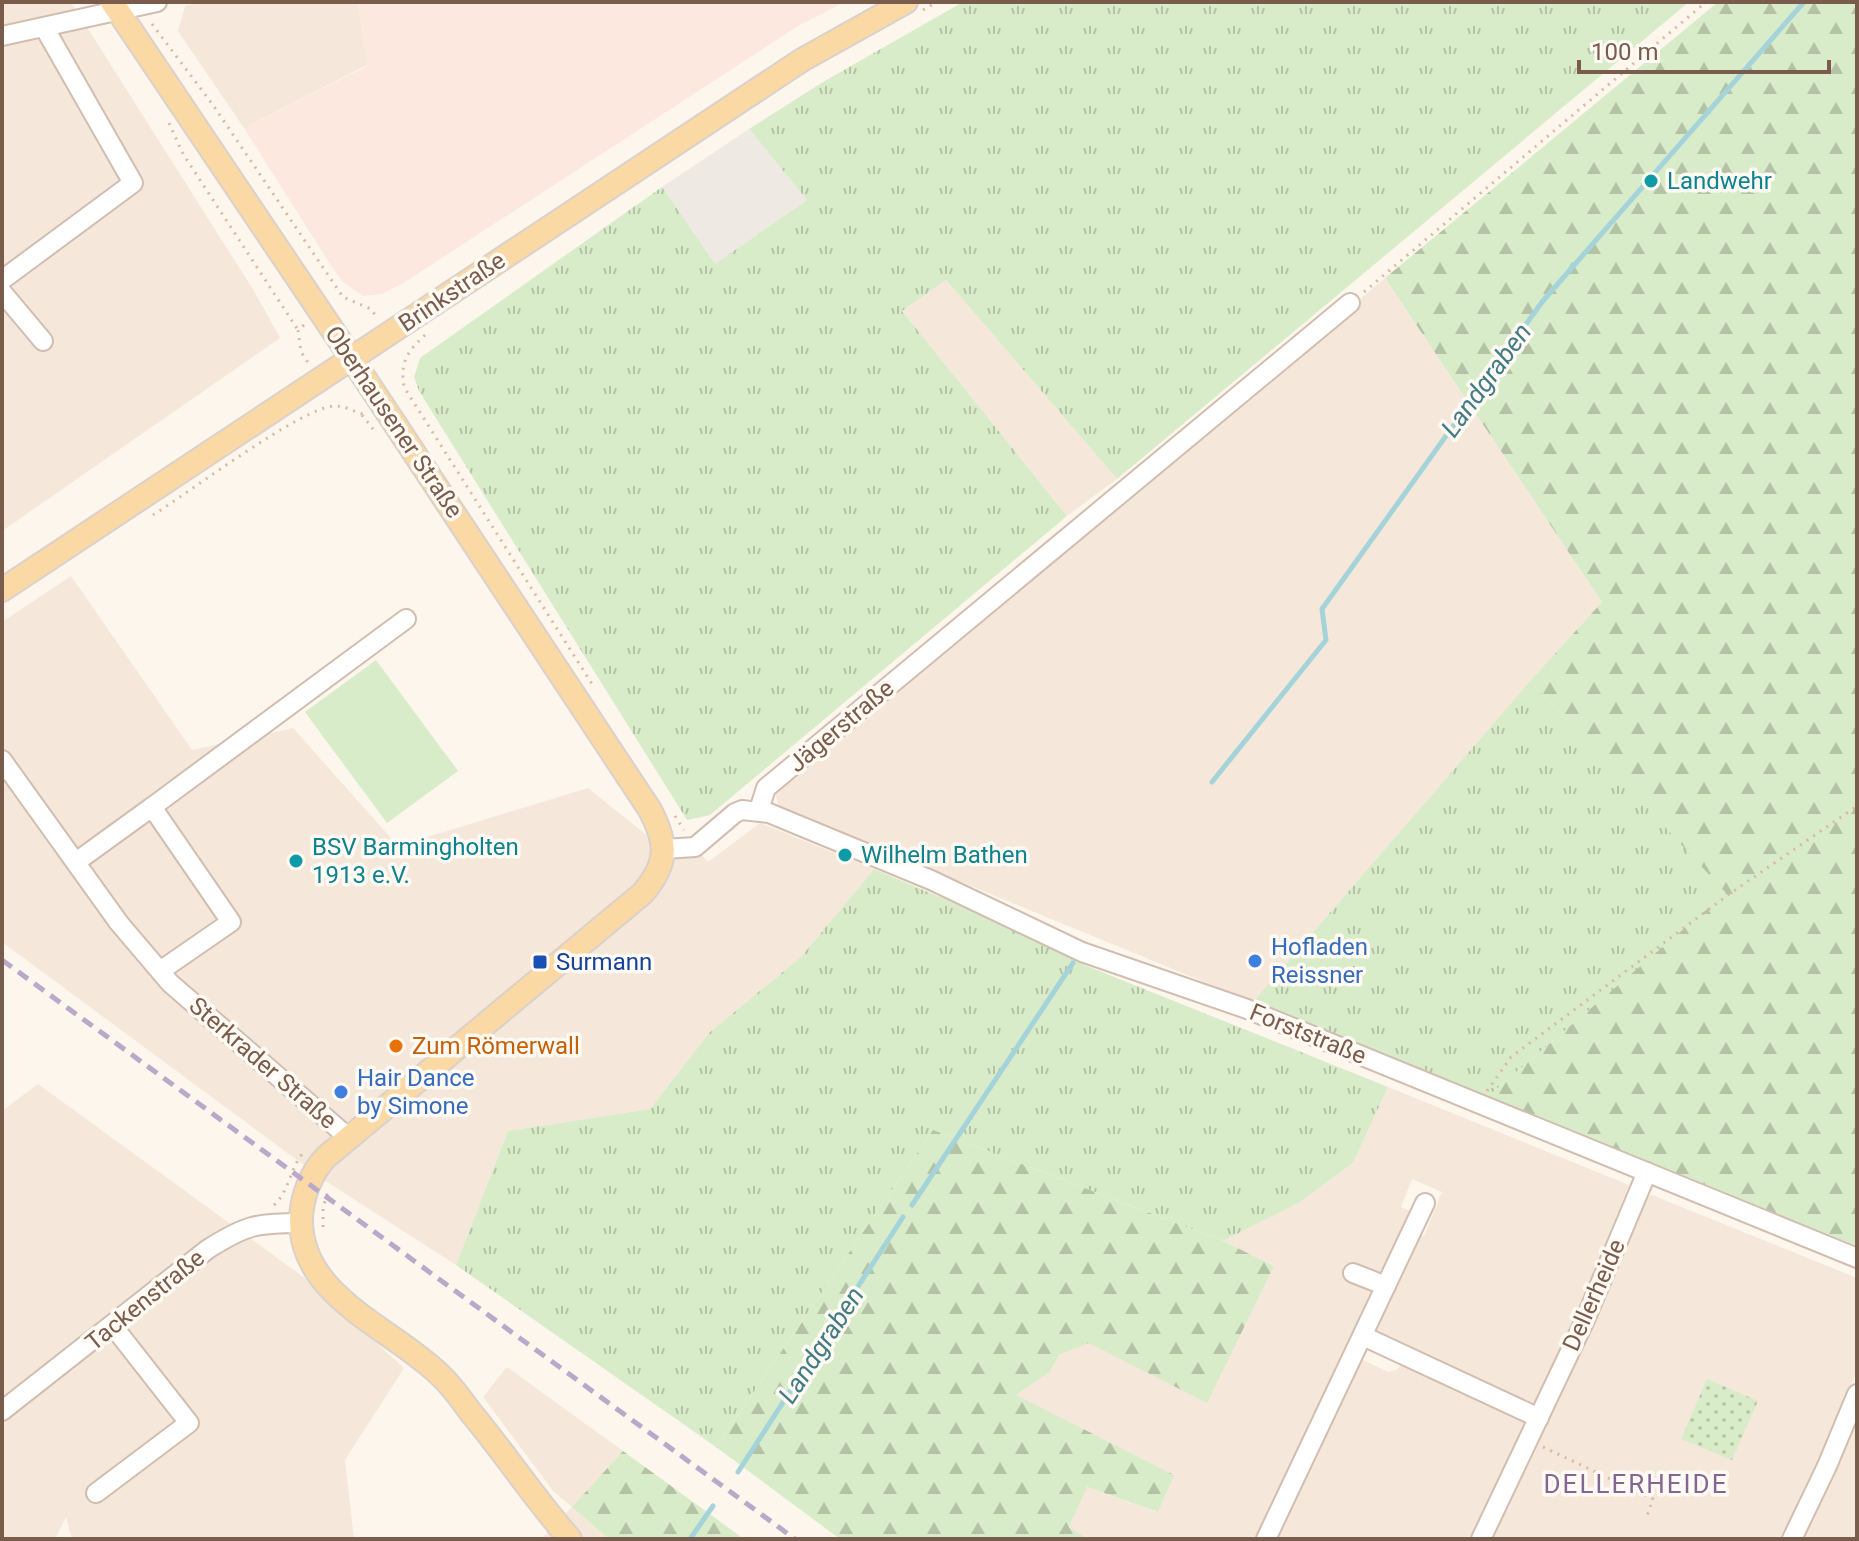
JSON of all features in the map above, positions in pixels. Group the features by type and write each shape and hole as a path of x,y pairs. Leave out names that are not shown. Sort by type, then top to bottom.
{"main road":[{"name":"Oberhausener Straße","path":"131,5 321,313 650,810 659,826 664,849"},
{"name":"Brinkstraße","path":"2,590 802,60 915,6"},
{"path":"349,1138 643,893 654,880 664,849"},
{"name":"Sterkrader Straße","path":"349,1138 318,1166 305,1195 301,1223 307,1257 320,1278 338,1297 402,1342 442,1376 570,1539"}],"street":[{"path":"2,36 131,5"},
{"path":"2,280 133,183 44,27"},
{"path":"2,292 43,341"},
{"name":"Jägerstraße","path":"759,810 766,788 1350,303"},
{"path":"76,862 406,619"},
{"name":"Sterkrader Straße","path":"2,760 119,923 170,983 349,1138"},
{"path":"152,807 231,922 160,971"},
{"path":"664,849 695,847 735,813 759,810"},
{"name":"Forststraße","path":"759,810 931,880 1082,952 1247,1009 1857,1258"},
{"name":"Dellerheide","path":"1481,1539 1585,1320 1647,1172"},
{"path":"1266,1539 1425,1203"},
{"name":"Tackenstraße","path":"2,1411 208,1249 239,1229 265,1223 301,1223"},
{"path":"1353,1273 1386,1286"},
{"path":"96,1493 189,1423 113,1326"},
{"path":"1363,1336 1539,1418"},
{"path":"1792,1539 1857,1394"}],"path":[{"path":"915,6 937,2"},
{"path":"1350,303 1706,2"},
{"path":"131,5 213,105 343,297 371,309 388,335"},
{"path":"167,120 183,154 298,330 301,352 320,380"},
{"path":"298,330 321,313"},
{"path":"426,334 404,359 404,387 598,693"},
{"path":"150,517 304,415 333,406 350,408 362,415 381,402"},
{"path":"1478,1103 1511,1057 1728,895 1857,806"},
{"path":"672,810 695,847"},
{"path":"1529,1440 1653,1499 1647,1516"}],"shaded area":[{"path":"2,2 71,2 254,291 280,338 2,531"},
{"path":"205,2 358,2 367,65 244,128 178,31 185,6"},
{"path":"358,2 845,2 798,26 405,282 382,294 363,296 344,283 332,267 244,128 367,66"},
{"path":"749,129 807,200 714,265 662,187"},
{"path":"1385,278 1602,602 1253,1002 779,807 775,793 778,787"},
{"path":"946,280 1117,479 1067,516 902,311"},
{"path":"71,576 192,750 293,728 398,846 588,788 664,849 695,847 708,862 760,823 874,869 801,957 709,1033 650,1109 508,1131 456,1265 324,1180 2,942 2,622"},
{"path":"38,1084 309,1281 404,1368 345,1460 354,1539 72,1539 66,1517 55,1539 2,1539 2,1111"},
{"path":"1388,1087 1629,1185 1593,1275 1534,1404 1529,1407 1368,1333 1415,1233 1424,1236 1442,1192 1412,1179 1401,1207 1416,1214 1262,1539 1088,1539 1069,1527 1086,1487 1157,1512 1016,1395 1050,1372 1059,1355 1274,1266 1223,1241 1300,1202 1353,1163"},
{"path":"1652,1195 1857,1278 1857,1371 1802,1502 1783,1539 1493,1539 1600,1311 1647,1197"},
{"path":"1357,1357 1388,1372 1396,1370 1403,1363 1528,1421 1471,1539 1270,1539"},
{"path":"507,1367 623,1451 573,1507 609,1539 541,1539 572,1507 553,1491 483,1397"},
{"path":"1857,1414 1857,1539 1802,1539 1842,1452"}],"green space":[{"path":"963,2 1689,2 1117,479 946,280 902,311 1067,516 710,815 687,820 419,391 414,377 420,358 662,187 715,264 807,200 749,129 823,82"},
{"path":"1718,2 1857,2 1857,1246 1487,1097 1726,893 1530,681 1602,602 1385,278"},
{"path":"376,660 458,771 387,823 305,712"},
{"path":"1530,681 1727,893 1487,1097 1253,1002"},
{"path":"874,869 1081,957 1082,964 1388,1087 1353,1163 1300,1202 1223,1241 933,1130 716,1447 456,1265 508,1131 650,1109 709,1033 801,957"},
{"path":"933,1130 1223,1241 1274,1266 1207,1403 1089,1343 1059,1355 1050,1372 1016,1395 1174,1475 1158,1512 1087,1487 1069,1527 1088,1539 840,1539 716,1447"},
{"path":"1707,1379 1758,1401 1732,1460 1681,1439"},
{"path":"623,1451 744,1539 609,1539 572,1507"}],"waterway":[{"name":"Landgraben","path":"1212,782 1326,640 1322,609 1542,302 1804,2"},
{"name":"Landgraben","path":"912,1205 1073,963"},
{"name":"Landgraben","path":"738,1472 903,1217"},
{"name":"Landgraben","path":"690,1539 713,1506"}],"railway":[{"path":"2,960 795,1539"}],"place":[{"name":"Landwehr","path":"1651,181"},
{"name":"Wilhelm Bathen","path":"845,855"},
{"name":"BSV Barmingholten 1913 e.V.","path":"296,861"},
{"name":"Hofladen Reissner","path":"1255,961"},
{"name":"Surmann","path":"540,962"},
{"name":"Zum Römerwall","path":"396,1046"},
{"name":"Hair Dance by Simone","path":"341,1092"}],"district":[{"name":"DELLERHEIDE","path":"1636,1484"}]}
